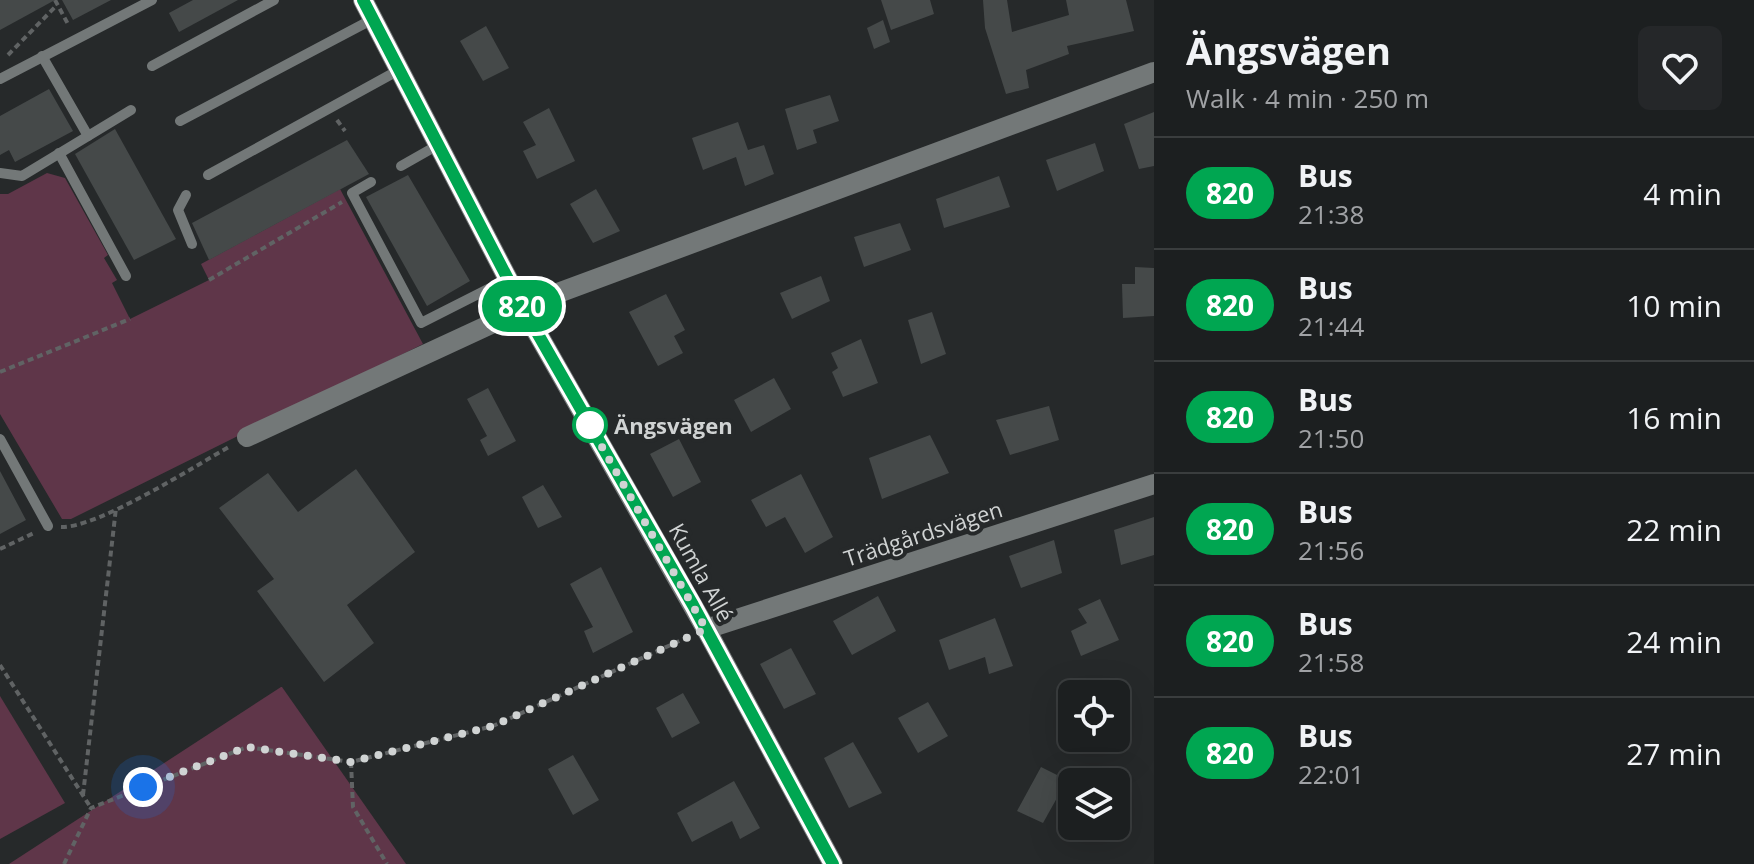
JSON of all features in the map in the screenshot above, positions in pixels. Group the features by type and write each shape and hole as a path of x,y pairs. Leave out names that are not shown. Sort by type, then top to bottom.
{"street":[{"name":"Kumla Allé","path":"363,0 523,308 706,629 833,864"},
{"path":"247,437 523,308 1154,72"},
{"name":"Trädgårdsvägen","path":"706,629 1154,484"}],"lane":[{"path":"0,79 152,0"},
{"path":"152,66 274,0"},
{"path":"180,121 373,19"},
{"path":"42,56 88,136"},
{"path":"208,175 399,70"},
{"path":"0,173 22,176 131,110"},
{"path":"401,166 438,145"},
{"path":"59,153 126,276"},
{"path":"371,182 352,193 421,323 508,279"},
{"path":"186,195 178,210 192,244"},
{"path":"0,439 48,526"}],"path":[{"path":"1,62 56,3 76,39"},
{"path":"209,280 353,195"},
{"path":"0,372 130,319"},
{"path":"0,549 48,526 72,527 116,508 247,437"},
{"path":"83,795 116,508"},
{"path":"64,864 91,808 247,747 351,762 493,726 706,629"},
{"path":"0,665 91,808"},
{"path":"351,762 353,807 387,864"}],"shaded area":[{"path":"47,173 65,178 108,255 104,258 117,280 112,283 130,319 209,280 201,264 340,189 423,344 71,519 62,519 0,414 0,194 8,194"},
{"path":"281,687 406,864 9,864"},
{"path":"0,696 65,803 0,839"}],"building":[{"path":"0,0 55,0 0,30"},
{"path":"62,0 111,0 73,20"},
{"path":"193,0 238,0 179,32 169,13"},
{"path":"881,0 930,0 934,14 891,30"},
{"path":"983,0 1007,0 1012,32 1069,15 1066,0 1126,0 1134,31 1067,46 1069,54 1026,70 1029,88 1006,94 985,28"},
{"path":"883,20 890,42 874,49 867,28"},
{"path":"486,26 509,68 483,81 460,41"},
{"path":"49,89 73,131 15,162 9,150 0,155 0,116"},
{"path":"830,95 839,121 813,130 817,143 797,150 785,109"},
{"path":"549,108 575,161 537,179 523,151 536,145 523,122"},
{"path":"1154,112 1154,166 1139,169 1124,124"},
{"path":"738,122 748,150 764,145 774,174 745,186 736,157 703,170 692,138"},
{"path":"115,129 176,239 134,260 75,154"},
{"path":"347,140 369,174 209,260 192,223"},
{"path":"1095,143 1104,171 1057,191 1046,160"},
{"path":"408,175 470,281 427,306 366,197"},
{"path":"999,176 1010,207 944,228 936,199"},
{"path":"596,189 620,231 593,243 570,204"},
{"path":"900,223 911,250 864,267 854,237"},
{"path":"1135,267 1154,268 1154,316 1123,318 1122,284 1135,284"},
{"path":"821,276 830,301 792,319 780,293"},
{"path":"666,294 685,330 674,336 683,353 658,366 629,312"},
{"path":"932,312 946,354 921,364 908,320"},
{"path":"861,339 878,383 843,397 832,372 838,368 831,353"},
{"path":"774,378 791,409 751,432 734,400"},
{"path":"488,388 516,441 488,456 480,440 487,436 467,399"},
{"path":"1049,406 1059,440 1010,455 996,420"},
{"path":"930,435 949,473 882,499 869,458"},
{"path":"679,439 701,482 673,497 650,454"},
{"path":"356,469 415,552 347,605 374,643 324,682 257,591 274,579 219,508 268,473 298,512"},
{"path":"0,471 26,520 0,534"},
{"path":"801,474 833,537 805,553 785,517 766,527 751,500"},
{"path":"543,485 562,517 538,528 522,497"},
{"path":"1154,517 1154,555 1121,565 1114,530"},
{"path":"1054,540 1062,573 1021,588 1009,556"},
{"path":"601,567 633,632 593,653 584,631 593,627 570,584"},
{"path":"878,596 896,631 852,655 833,621"},
{"path":"1100,599 1119,640 1081,656 1071,631 1087,623 1078,609"},
{"path":"995,618 1013,666 989,674 985,657 949,670 939,640"},
{"path":"791,648 816,694 784,709 760,664"},
{"path":"683,693 700,723 672,738 656,708"},
{"path":"928,702 948,736 918,753 898,718"},
{"path":"853,742 882,793 849,808 824,758"},
{"path":"573,755 599,800 573,815 548,769"},
{"path":"1041,767 1058,776 1058,796 1043,823 1017,811"},
{"path":"734,781 760,828 740,839 732,821 692,842 677,813"}],"bus line":[{"name":"820","path":"363,0 523,308 693,605 833,864"}],"place":[{"name":"Ängsvägen","path":"590,425"}],"route":[{"path":"143,787 247,747 351,762 493,726 706,629 586,419 590,425"}]}
